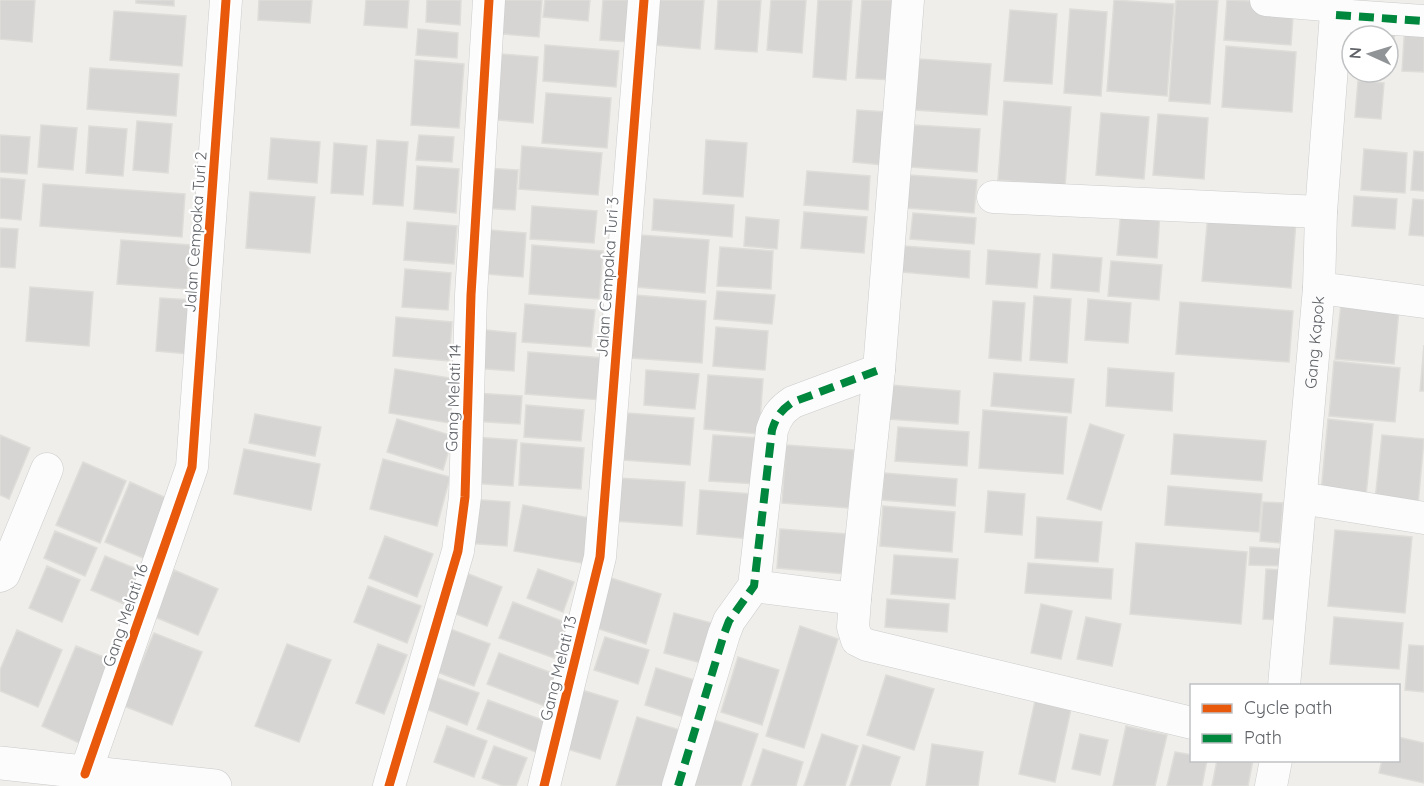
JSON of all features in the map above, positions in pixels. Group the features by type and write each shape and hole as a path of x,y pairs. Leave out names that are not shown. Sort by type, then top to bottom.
{"street":[{"name":"Jalan Cempaka Turi 2","path":"192,467 226,0"},
{"name":"Gang Melati 14","path":"388,786 458,551 462,528 465,497 471,295 489,0"},
{"name":"Jalan Cempaka Turi 3","path":"600,557 644,0"},
{"path":"908,0 879,370 855,599 853,627 857,640 867,645 1190,723"},
{"path":"1266,0 1336,7 1424,21"},
{"name":"Gang Kapok","path":"1284,684 1318,288 1320,212 1336,7"},
{"path":"993,197 1320,212"},
{"path":"1318,288 1424,302"},
{"path":"678,786 724,634 729,621 754,586 772,430 776,417 793,402 879,370"},
{"name":"Gang Melati 16","path":"86,774 192,467"},
{"path":"0,576 4,574 47,469"},
{"path":"1300,498 1424,518"},
{"name":"Gang Melati 13","path":"544,786 600,557"},
{"path":"754,586 855,599"},
{"path":"1271,786 1276,762"},
{"path":"0,763 215,786"}],"building":[{"path":"0,0 35,0 32,42 0,39"},
{"path":"136,0 174,0 174,6 136,3"},
{"path":"259,0 312,0 310,23 258,20"},
{"path":"366,0 409,0 407,28 364,25"},
{"path":"427,0 461,0 460,25 426,22"},
{"path":"494,0 542,0 539,37 491,33"},
{"path":"545,0 590,0 588,21 543,17"},
{"path":"603,0 632,0 629,42 600,40"},
{"path":"658,0 704,0 700,49 655,45"},
{"path":"718,0 761,0 757,52 715,49"},
{"path":"771,0 806,0 802,53 767,50"},
{"path":"818,0 852,0 846,80 813,77"},
{"path":"862,0 900,0 894,80 856,78"},
{"path":"1114,0 1174,4 1167,96 1107,91"},
{"path":"1176,0 1218,0 1210,104 1169,101"},
{"path":"1227,0 1294,3 1291,45 1224,40"},
{"path":"1070,9 1107,12 1101,96 1064,93"},
{"path":"1010,10 1057,14 1052,84 1004,81"},
{"path":"114,11 186,16 182,66 110,60"},
{"path":"1405,24 1424,25 1424,72 1402,71"},
{"path":"418,29 458,33 457,58 416,55"},
{"path":"545,45 619,51 616,87 543,81"},
{"path":"1226,46 1296,52 1292,112 1222,107"},
{"path":"490,53 538,57 533,123 486,119"},
{"path":"919,59 991,64 987,115 915,110"},
{"path":"415,60 464,64 459,128 411,125"},
{"path":"90,68 179,74 176,116 87,109"},
{"path":"1358,84 1384,84 1381,119 1355,117"},
{"path":"546,93 611,98 607,148 542,143"},
{"path":"1004,101 1071,107 1065,186 998,180"},
{"path":"857,110 887,112 883,165 853,162"},
{"path":"1101,113 1149,117 1144,179 1096,175"},
{"path":"1158,114 1208,118 1204,179 1153,175"},
{"path":"137,121 172,124 168,173 133,170"},
{"path":"41,125 77,128 73,170 38,167"},
{"path":"914,125 980,129 977,172 911,167"},
{"path":"89,126 127,129 123,176 86,173"},
{"path":"0,135 30,137 27,174 0,172"},
{"path":"419,135 454,137 452,162 416,160"},
{"path":"271,138 320,142 317,183 268,179"},
{"path":"377,140 408,142 403,206 373,204"},
{"path":"706,140 747,143 743,197 703,194"},
{"path":"334,143 367,146 363,195 331,193"},
{"path":"522,146 602,153 598,195 519,189"},
{"path":"1364,149 1407,153 1405,193 1361,190"},
{"path":"1414,151 1424,152 1424,191 1411,190"},
{"path":"417,166 459,169 456,213 414,209"},
{"path":"485,168 518,170 515,210 482,208"},
{"path":"807,171 870,176 868,210 804,205"},
{"path":"909,175 977,180 974,213 906,208"},
{"path":"0,178 25,180 21,220 0,218"},
{"path":"43,184 185,194 182,237 40,226"},
{"path":"250,192 315,197 310,253 246,248"},
{"path":"1354,196 1397,199 1395,229 1352,226"},
{"path":"654,199 734,205 732,237 652,230"},
{"path":"1413,199 1424,200 1424,236 1409,235"},
{"path":"532,206 597,211 594,243 530,239"},
{"path":"1121,210 1160,212 1157,258 1117,255"},
{"path":"804,212 867,217 864,253 801,248"},
{"path":"913,213 976,218 974,244 910,239"},
{"path":"1208,214 1296,221 1291,288 1202,281"},
{"path":"746,217 779,220 777,249 744,246"},
{"path":"407,222 457,226 454,264 404,260"},
{"path":"0,228 18,229 15,268 0,267"},
{"path":"479,229 526,233 523,277 475,273"},
{"path":"640,235 709,240 705,293 636,287"},
{"path":"121,240 190,245 187,289 117,284"},
{"path":"532,245 603,251 599,299 529,294"},
{"path":"904,246 970,251 969,278 902,272"},
{"path":"720,247 773,251 771,289 717,286"},
{"path":"988,250 1040,254 1037,288 986,284"},
{"path":"1053,254 1102,258 1099,292 1051,288"},
{"path":"1111,261 1162,265 1159,300 1108,296"},
{"path":"405,269 451,273 448,310 402,307"},
{"path":"30,287 93,292 89,346 26,341"},
{"path":"717,291 775,295 772,324 714,319"},
{"path":"635,295 706,301 702,363 631,358"},
{"path":"1034,296 1071,299 1067,363 1030,360"},
{"path":"160,298 193,300 189,354 156,351"},
{"path":"1088,299 1131,303 1128,343 1085,340"},
{"path":"993,301 1025,303 1021,361 989,358"},
{"path":"1180,302 1293,311 1289,362 1176,354"},
{"path":"525,304 595,310 591,347 522,342"},
{"path":"1341,304 1399,309 1394,364 1335,359"},
{"path":"396,317 452,322 449,361 393,356"},
{"path":"716,327 768,331 765,370 713,366"},
{"path":"477,329 516,333 514,371 474,368"},
{"path":"1424,345 1424,391 1420,391"},
{"path":"528,352 605,358 602,400 525,394"},
{"path":"1334,361 1400,368 1395,422 1329,416"},
{"path":"1108,368 1174,373 1172,411 1106,406"},
{"path":"395,369 456,379 449,423 389,413"},
{"path":"646,370 699,374 695,409 644,405"},
{"path":"994,373 1074,379 1071,413 991,406"},
{"path":"708,375 763,379 759,434 704,429"},
{"path":"891,385 960,391 958,424 888,419"},
{"path":"475,393 522,396 520,424 472,421"},
{"path":"526,405 584,410 581,441 524,437"},
{"path":"983,410 1067,417 1063,474 979,468"},
{"path":"627,413 694,418 690,465 624,460"},
{"path":"255,414 321,427 315,456 249,443"},
{"path":"397,419 453,436 443,470 387,452"},
{"path":"1328,419 1373,424 1366,496 1321,492"},
{"path":"1090,424 1124,435 1101,510 1067,499"},
{"path":"898,427 969,432 967,466 895,461"},
{"path":"1174,434 1266,441 1262,481 1171,474"},
{"path":"0,435 30,448 9,499 0,495"},
{"path":"713,435 761,438 757,484 709,481"},
{"path":"1382,435 1424,439 1418,504 1375,500"},
{"path":"474,437 517,440 513,486 470,483"},
{"path":"521,443 584,448 581,489 519,485"},
{"path":"786,445 854,450 849,508 782,503"},
{"path":"244,449 320,464 311,510 234,494"},
{"path":"383,459 450,477 437,526 370,509"},
{"path":"83,462 126,481 100,543 56,525"},
{"path":"884,473 957,479 955,506 882,500"},
{"path":"618,478 685,482 682,526 615,521"},
{"path":"130,482 173,501 148,560 105,542"},
{"path":"1168,486 1262,494 1259,532 1165,525"},
{"path":"700,490 753,494 750,539 697,534"},
{"path":"988,491 1025,494 1022,535 985,532"},
{"path":"469,499 510,502 507,546 465,543"},
{"path":"1263,502 1283,503 1280,543 1260,541"},
{"path":"523,505 595,519 587,564 514,551"},
{"path":"883,506 955,512 952,552 880,546"},
{"path":"1037,517 1102,522 1098,562 1035,558"},
{"path":"780,529 848,534 845,574 777,568"},
{"path":"1335,530 1412,537 1405,613 1328,606"},
{"path":"55,531 97,548 85,576 44,558"},
{"path":"385,536 433,554 417,597 369,578"},
{"path":"1136,543 1247,552 1241,624 1130,614"},
{"path":"1250,547 1284,549 1283,566 1249,565"},
{"path":"894,555 958,559 955,599 891,594"},
{"path":"105,556 139,570 124,604 91,590"},
{"path":"1028,563 1113,569 1111,599 1025,593"},
{"path":"47,566 80,580 62,622 29,608"},
{"path":"538,569 574,582 563,612 527,598"},
{"path":"1266,569 1283,570 1280,620 1263,619"},
{"path":"174,570 218,589 198,635 155,617"},
{"path":"466,573 502,587 487,626 451,612"},
{"path":"611,578 661,594 646,644 596,628"},
{"path":"368,586 421,606 407,643 354,622"},
{"path":"887,599 949,604 947,632 885,627"},
{"path":"513,602 567,623 554,658 499,638"},
{"path":"1041,604 1072,611 1061,659 1031,653"},
{"path":"674,613 719,625 709,665 664,653"},
{"path":"1086,617 1121,624 1112,666 1077,659"},
{"path":"1334,617 1403,623 1399,669 1330,664"},
{"path":"800,626 838,639 804,748 766,736"},
{"path":"445,627 490,644 474,686 429,669"},
{"path":"17,630 62,650 38,707 0,691 0,670"},
{"path":"154,633 202,652 172,725 124,706"},
{"path":"605,637 649,650 638,684 594,670"},
{"path":"287,644 331,660 299,742 255,726"},
{"path":"378,644 407,655 384,714 356,703"},
{"path":"1409,645 1424,646 1424,692 1405,690"},
{"path":"76,646 121,664 86,746 42,726"},
{"path":"499,653 565,678 553,709 487,684"},
{"path":"738,657 779,670 762,725 721,712"},
{"path":"656,668 701,682 690,719 645,705"},
{"path":"886,675 934,689 914,750 867,735"},
{"path":"437,678 479,693 467,725 426,709"},
{"path":"582,690 618,701 600,759 564,748"},
{"path":"488,700 553,724 541,754 477,729"},
{"path":"1035,701 1071,709 1055,782 1019,774"},
{"path":"637,717 686,732 669,786 616,786"},
{"path":"714,720 758,734 741,786 694,786"},
{"path":"447,726 487,741 474,777 434,762"},
{"path":"1126,726 1167,735 1155,786 1113,786"},
{"path":"822,734 858,746 845,786 804,786"},
{"path":"1080,734 1108,740 1100,775 1072,769"},
{"path":"1400,737 1424,743 1424,783 1379,773 1382,762 1400,762"},
{"path":"932,744 983,752 978,786 926,786"},
{"path":"863,745 900,757 890,786 850,786"},
{"path":"494,746 527,758 516,786 503,786 482,778"},
{"path":"763,749 803,762 796,786 751,786"},
{"path":"1175,752 1190,755 1190,762 1207,762 1202,786 1167,786"},
{"path":"1217,762 1253,762 1248,786 1212,786"}],"marked path":[{"path":"1336,15 1424,21"},
{"path":"678,786 724,634 729,621 754,586 772,430 775,421 793,402 879,370"}],"cycle path":[{"path":"85,774 192,467 226,0"},
{"path":"389,786 458,551 465,497 471,295 489,0"},
{"path":"544,786 600,557 644,0"}]}
